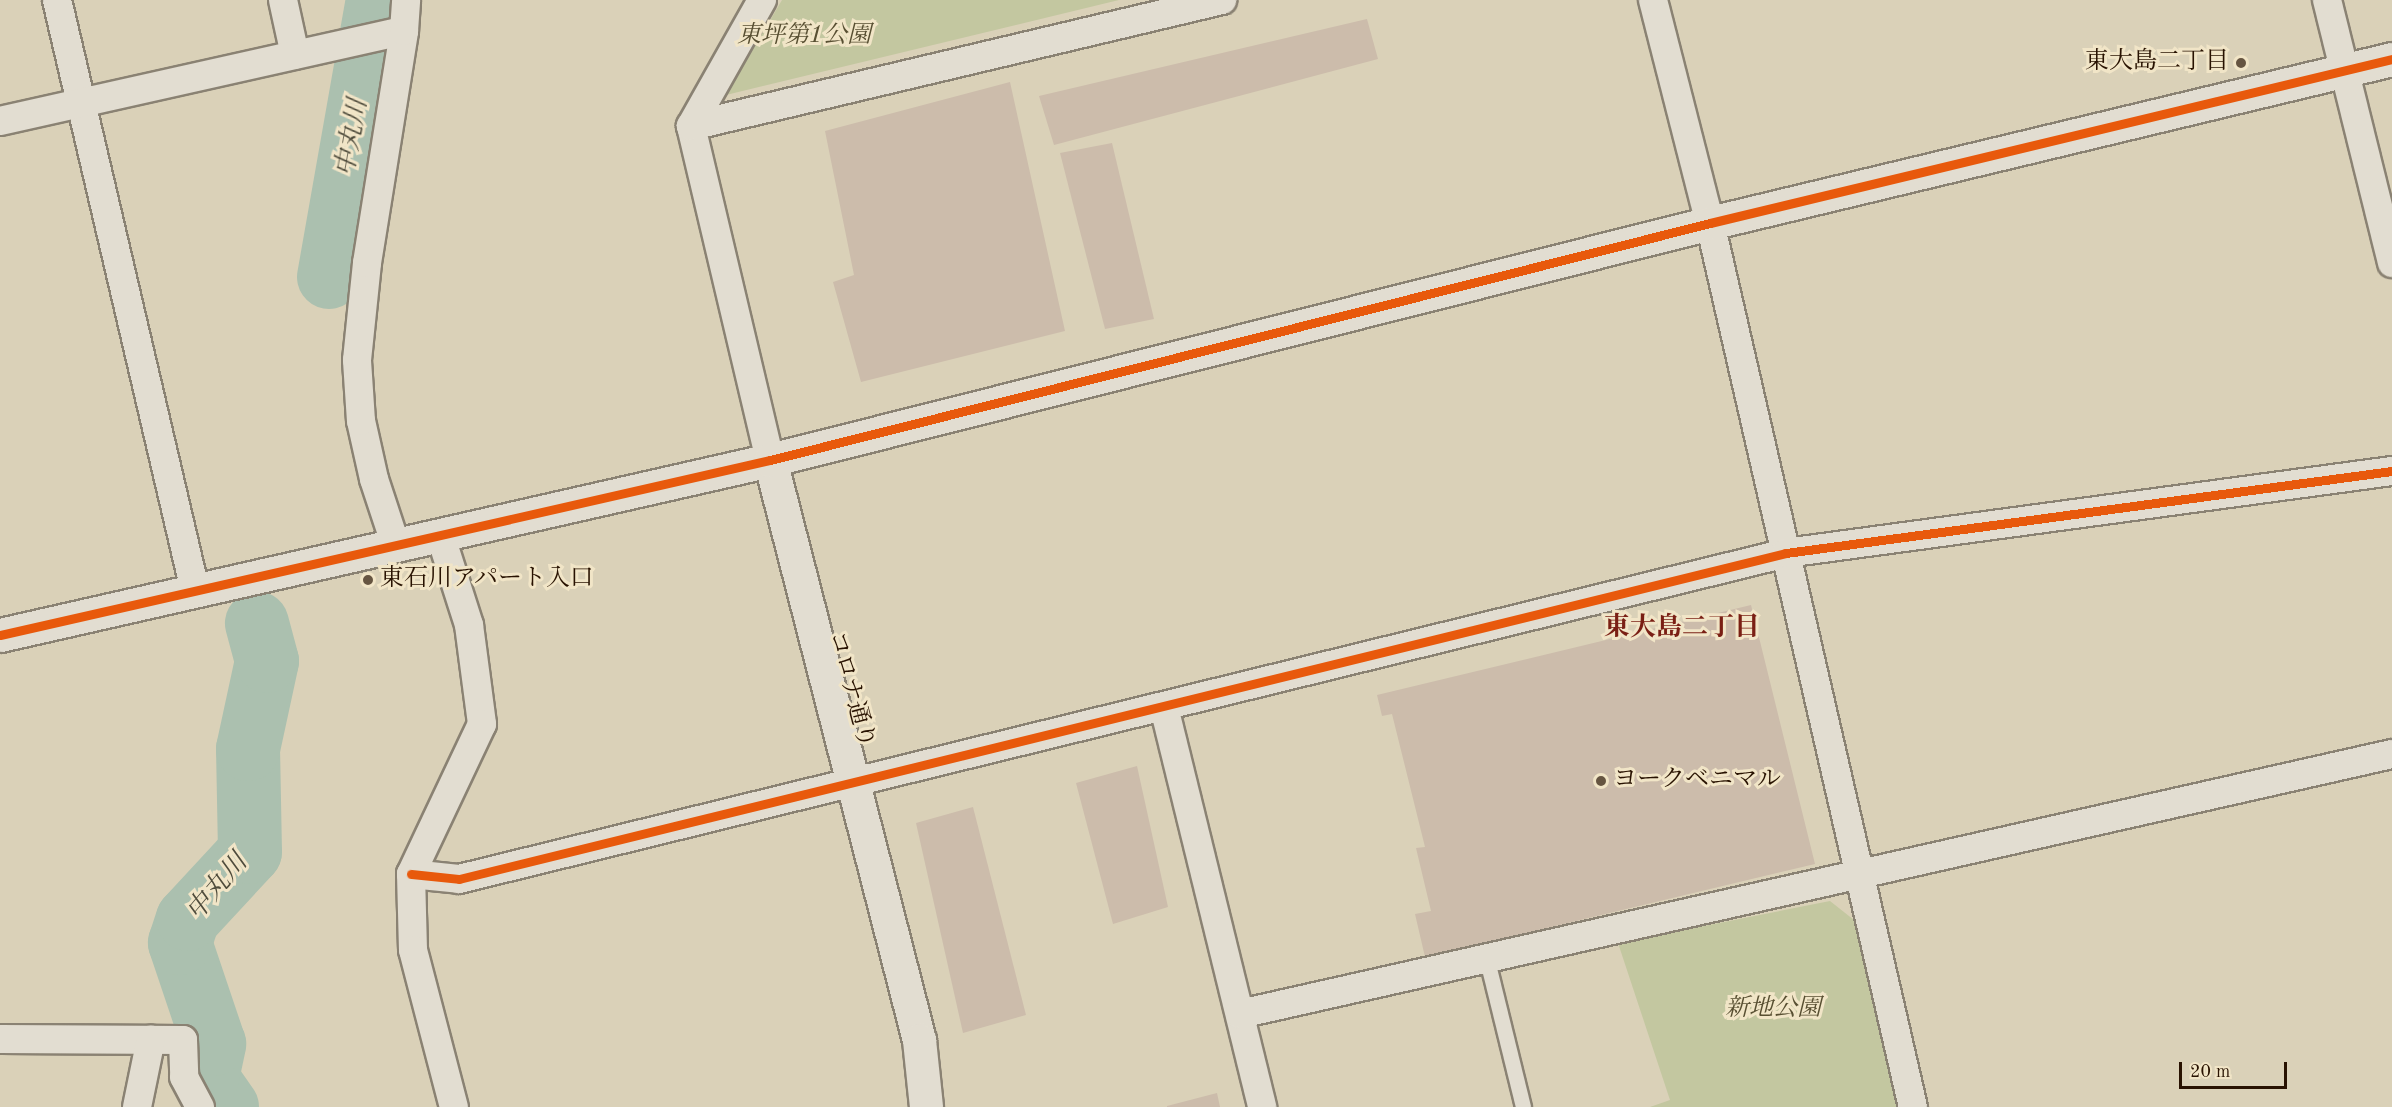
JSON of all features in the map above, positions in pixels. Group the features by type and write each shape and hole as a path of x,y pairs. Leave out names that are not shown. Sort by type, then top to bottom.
{"street":[{"path":"57,0 195,590"},
{"path":"283,0 295,55"},
{"path":"395,543 374,479 361,421 357,360 367,263 404,31 406,0"},
{"path":"762,0 690,126 770,460"},
{"path":"690,126 1151,8 1222,0"},
{"path":"1653,0 1710,223 1913,1107"},
{"path":"2327,0 2392,263"},
{"path":"0,121 404,31"},
{"path":"0,634 770,460 1710,223 2392,59"},
{"name":"コロナ通り","path":"770,460 919,1040 926,1107"},
{"path":"411,874 459,879 1786,553 2392,471"},
{"path":"440,534 469,624 482,724 411,874 413,950 454,1107"},
{"path":"1164,707 1262,1107"},
{"path":"1240,1014 1860,877 2392,754"},
{"path":"0,1039 183,1040 184,1077 200,1107"},
{"path":"137,1107 151,1039"}],"lane":[{"path":"1487,960 1523,1107"}],"green space":[{"name":"東坪第1公園","path":"782,0 1119,0 726,95"},
{"name":"新地公園","path":"1830,901 1854,920 1897,1107 1650,1107 1670,1100 1618,943"}],"building":[{"path":"1367,19 1378,59 1054,145 1039,96"},
{"path":"1010,82 1065,331 861,382 833,282 854,275 825,131"},
{"path":"1112,143 1154,319 1105,329 1060,153"},
{"name":"ヨークベニマル","path":"1751,605 1815,864 1425,957 1415,914 1431,911 1416,848 1425,847 1392,714 1382,716 1377,695"},
{"path":"1137,766 1168,907 1113,924 1076,783"},
{"path":"973,807 1026,1015 963,1033 916,823"},
{"path":"1217,1093 1220,1107 1167,1107 1167,1106"}],"waterway":[{"name":"中丸川","path":"329,277 378,0"},
{"name":"中丸川","path":"227,1107 207,1078 214,1044 180,943 188,919 250,852 248,749 267,661 257,623"}],"cycle path":[{"path":"0,635 770,460 1710,223 2392,59"},
{"path":"411,874 459,879 1786,553 2392,471"}],"place":[{"name":"東大島二丁目","path":"2241,63"},
{"name":"東石川アパート入口","path":"368,580"},
{"name":"ヨークベニマル","path":"1601,781"}],"district":[{"name":"東大島二丁目","path":"1682,629"}]}
